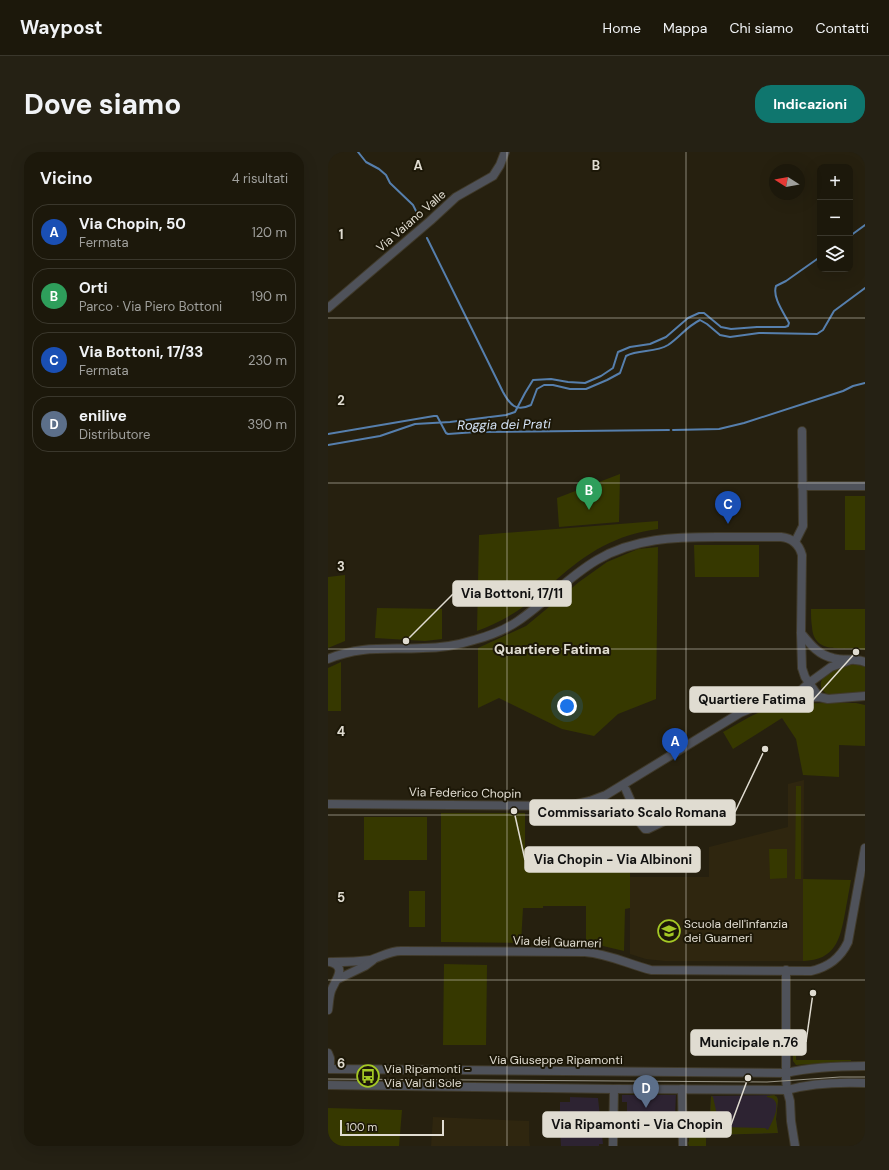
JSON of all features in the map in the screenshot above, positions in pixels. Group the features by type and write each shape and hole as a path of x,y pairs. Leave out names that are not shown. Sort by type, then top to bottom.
{"street":[{"name":"Via Vaiano Valle","path":"328,308 456,197 493,176 500,165 505,152"},
{"path":"795,542 803,526 802,431"},
{"path":"802,486 865,486"},
{"path":"328,659 341,653 376,648 423,648 448,646 473,641 489,635 517,622 576,574 597,559 636,543 663,538 780,537 795,542 801,551 802,668 813,684 819,697"},
{"path":"801,633 813,648 821,654 833,658 853,659 865,662"},
{"name":"Via Federico Chopin","path":"328,804 568,806 590,801 606,795 748,709 766,702 797,694 813,684 831,668 853,659"},
{"name":"Via Federico Chopin","path":"790,697 819,697 828,699 864,697"},
{"path":"626,790 641,824 645,829 648,829 677,815"},
{"path":"795,1146 786,1073 786,970 811,971 818,969 828,965 842,952 848,942 865,848"},
{"name":"Via dei Guarneri","path":"330,962 363,961 390,952 401,951 585,952 608,956 651,970 786,970"},
{"name":"Via dei Guarneri","path":"334,982 365,966 374,958"},
{"path":"328,1010 334,982 339,974 335,964 330,962"},
{"path":"328,1053 330,1058 329,1071"},
{"name":"Via Giuseppe Ripamonti","path":"329,1071 786,1073 801,1070 865,1066"},
{"path":"329,1084 614,1089 787,1090 802,1086 852,1082 865,1083"},
{"path":"613,1146 614,1089"},
{"path":"682,1089 683,1146"}],"shaded area":[{"path":"620,474 619,522 559,527 557,498"},
{"path":"845,496 865,496 865,550 845,550"},
{"path":"658,521 658,529 615,540 591,553 579,561 518,611 477,631 479,535"},
{"path":"694,545 759,545 759,577 695,577"},
{"path":"658,547 656,699 618,714 594,736 562,729 499,698 478,708 478,648 526,626 579,582 607,562 638,549"},
{"path":"345,575 345,641 328,648 328,577"},
{"path":"377,608 442,609 442,639 425,641 375,638"},
{"path":"811,609 865,609 865,650 832,648 818,643 814,636"},
{"path":"341,662 341,711 328,711 328,668"},
{"path":"848,665 865,667 865,693 845,695 827,694 821,687 823,678 830,672"},
{"path":"819,703 856,703 865,705 865,746 839,745 839,777 803,775 796,739 782,718 733,749 723,732 758,713 782,706"},
{"path":"804,780 803,961 665,961 646,959 630,954 630,877 709,877 709,847 788,827 788,784"},
{"path":"796,786 801,786 801,879 795,879"},
{"path":"441,813 525,813 525,852 630,853 630,908 625,909 624,951 586,944 586,906 543,906 543,908 523,908 521,943 441,942"},
{"path":"364,817 427,817 427,860 364,860"},
{"path":"769,849 787,849 787,878 770,879"},
{"path":"803,879 851,880 841,932 834,947 822,957 814,960 803,961"},
{"path":"409,891 425,891 425,927 409,927"},
{"path":"444,964 487,965 486,1045 443,1045"},
{"path":"793,1054 796,1054 796,1060 851,1061 796,1065 793,1061"},
{"path":"622,1095 676,1095 675,1116 662,1115 662,1120 631,1120 631,1115 627,1115 627,1102 622,1102"},
{"path":"774,1095 778,1100 776,1119 778,1133 709,1135 711,1096"},
{"path":"774,1095 778,1100 776,1119 778,1133 709,1135 711,1096 713,1097 719,1124 722,1127 765,1128 768,1130 775,1114 776,1106 773,1099 767,1096"},
{"path":"570,1097 598,1098 603,1144 599,1144 599,1146 561,1146 560,1102 570,1102"},
{"path":"328,1108 402,1110 399,1146 328,1146"},
{"path":"433,1117 529,1121 530,1146 431,1146"},
{"path":"689,1135 706,1135 706,1146 689,1146"}],"waterway":[{"path":"358,152 366,162 379,169 386,175 390,183 413,205 420,219"},
{"path":"853,234 865,225"},
{"path":"427,238 503,392 511,404 521,408 531,405 537,389 544,385 553,385 570,389 586,389 607,380 620,373 626,356 636,352 658,349 668,345 700,320 720,335 730,337 759,333 817,334 823,330 834,311 865,288"},
{"path":"328,445 380,436 415,424 450,422 506,415 515,412 533,380 551,379 585,383 601,376 613,368 618,352 630,347 650,344 666,337 688,318 699,313 704,313 721,327 731,329 788,326 789,323 777,300 775,290 776,286 786,281 817,259"},
{"name":"Roggia dei Prati","path":"673,430 719,429 744,423 865,383"},
{"name":"Roggia dei Prati","path":"328,434 434,416 437,416 448,434 476,432 669,430"}],"tram line":[{"path":"328,1079 767,1082 840,1077 865,1077"}],"place":[{"name":"Orti","path":"589,510"},
{"name":"Via Bottoni, 17/33","path":"728,524"},
{"name":"Via Bottoni, 17/11","path":"406,641"},
{"name":"Quartiere Fatima","path":"856,652"},
{"name":"Commissariato Scalo Romana","path":"765,749"},
{"name":"Via Chopin, 50","path":"675,761"},
{"name":"Via Chopin - Via Albinoni","path":"514,811"},
{"name":"Scuola dell'infanzia dei Guarneri","path":"669,931"},
{"name":"Municipale n.76","path":"813,993"},
{"name":"Via Ripamonti - Via Val di Sole","path":"368,1076"},
{"name":"Via Ripamonti - Via Chopin","path":"748,1078"},
{"name":"enilive","path":"646,1108"}],"district":[{"name":"Quartiere Fatima","path":"552,649"}]}
